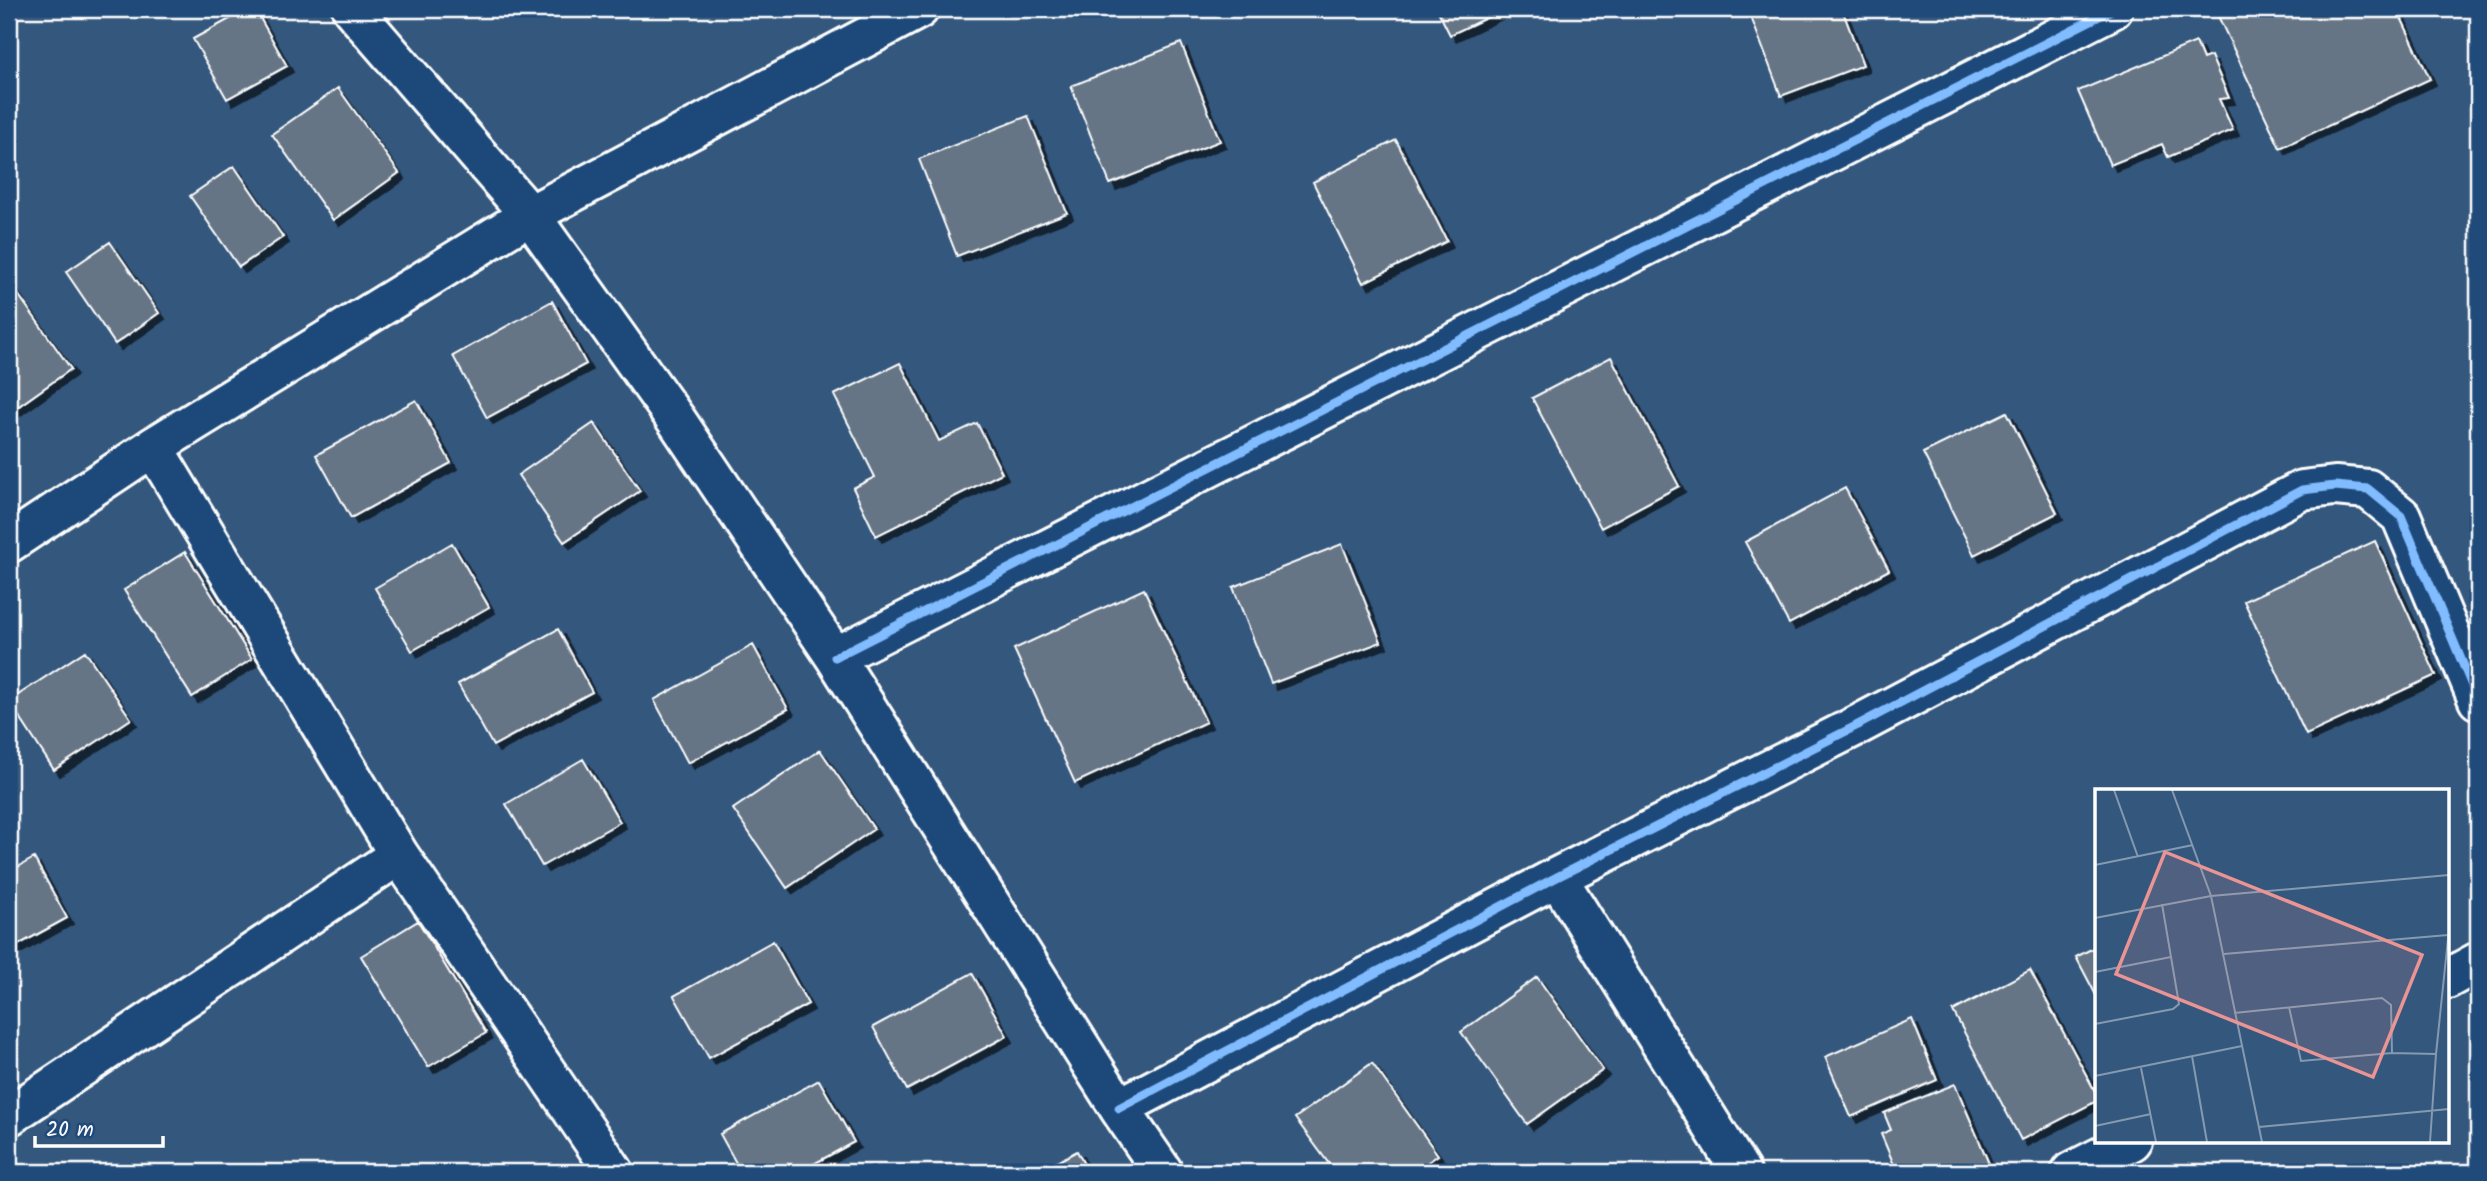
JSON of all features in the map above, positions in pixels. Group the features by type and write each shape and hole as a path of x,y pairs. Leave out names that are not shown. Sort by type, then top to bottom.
{"street":[{"path":"352,9 530,215 677,421 835,657 1119,1108 1163,1172"},
{"path":"9,543 153,447 530,215 919,9"},
{"path":"835,657 2113,9"},
{"path":"153,447 399,855 614,1172"},
{"path":"1119,1108 1557,877 1856,726 2302,490 2335,486 2368,489 2401,516 2478,700"},
{"path":"9,1115 399,855"},
{"path":"1557,877 1741,1172"},
{"path":"2448,978 2478,962"},
{"path":"2071,1172 2130,1142"}],"building":[{"path":"248,9 255,9 287,66 227,99 193,39"},
{"path":"1437,9 1505,9 1450,35"},
{"path":"1748,9 1842,9 1863,65 1781,96"},
{"path":"2234,9 2397,9 2430,79 2280,148 2218,16"},
{"path":"2196,42 2203,59 2211,56 2229,98 2219,99 2233,130 2168,157 2162,144 2110,165 2078,91"},
{"path":"1181,43 1220,141 1110,184 1071,86"},
{"path":"338,88 399,173 333,220 272,134"},
{"path":"1028,116 1067,213 957,256 919,159"},
{"path":"1396,140 1447,241 1363,283 1313,182"},
{"path":"234,166 283,237 239,267 190,196"},
{"path":"110,242 159,313 115,344 66,272"},
{"path":"9,284 71,369 9,413"},
{"path":"552,301 586,364 487,418 453,356"},
{"path":"1611,357 1679,486 1601,528 1532,398"},
{"path":"900,363 939,441 977,423 1002,473 876,536 853,488 875,477 834,395"},
{"path":"416,400 451,463 351,518 316,455"},
{"path":"2007,412 2057,513 1974,555 1923,453"},
{"path":"594,423 640,491 564,542 518,475"},
{"path":"1845,488 1889,570 1789,624 1745,542"},
{"path":"2375,541 2436,675 2306,735 2244,601"},
{"path":"452,543 489,607 412,651 375,588"},
{"path":"1342,544 1381,642 1271,684 1233,587"},
{"path":"185,552 252,659 192,697 124,590"},
{"path":"1144,589 1206,722 1075,783 1014,649"},
{"path":"558,629 592,692 493,746 458,684"},
{"path":"753,645 788,709 688,763 654,700"},
{"path":"85,651 131,719 54,770 9,701"},
{"path":"820,750 874,829 787,888 733,809"},
{"path":"583,759 620,822 542,866 506,804"},
{"path":"34,858 67,918 9,950 9,872"},
{"path":"418,921 486,1033 428,1067 361,956"},
{"path":"773,941 808,1004 709,1058 674,996"},
{"path":"2095,947 2095,993 2076,957"},
{"path":"2030,970 2095,1091 2095,1102 2021,1140 1953,1011"},
{"path":"972,973 1007,1036 907,1090 873,1027"},
{"path":"1537,977 1603,1070 1527,1124 1461,1032"},
{"path":"1912,1019 1937,1080 1851,1117 1825,1057"},
{"path":"1372,1063 1438,1155 1414,1172 1335,1172 1295,1118"},
{"path":"819,1080 854,1142 799,1172 741,1172 720,1134"},
{"path":"1955,1084 1990,1166 1976,1172 1897,1172 1881,1134 1891,1130 1884,1113"},
{"path":"1077,1151 1088,1172 1038,1172"}],"cycle path":[{"path":"835,657 2113,9"},
{"path":"1119,1108 1557,877 1856,726 2302,490 2335,486 2368,489 2401,516 2478,700"}]}
